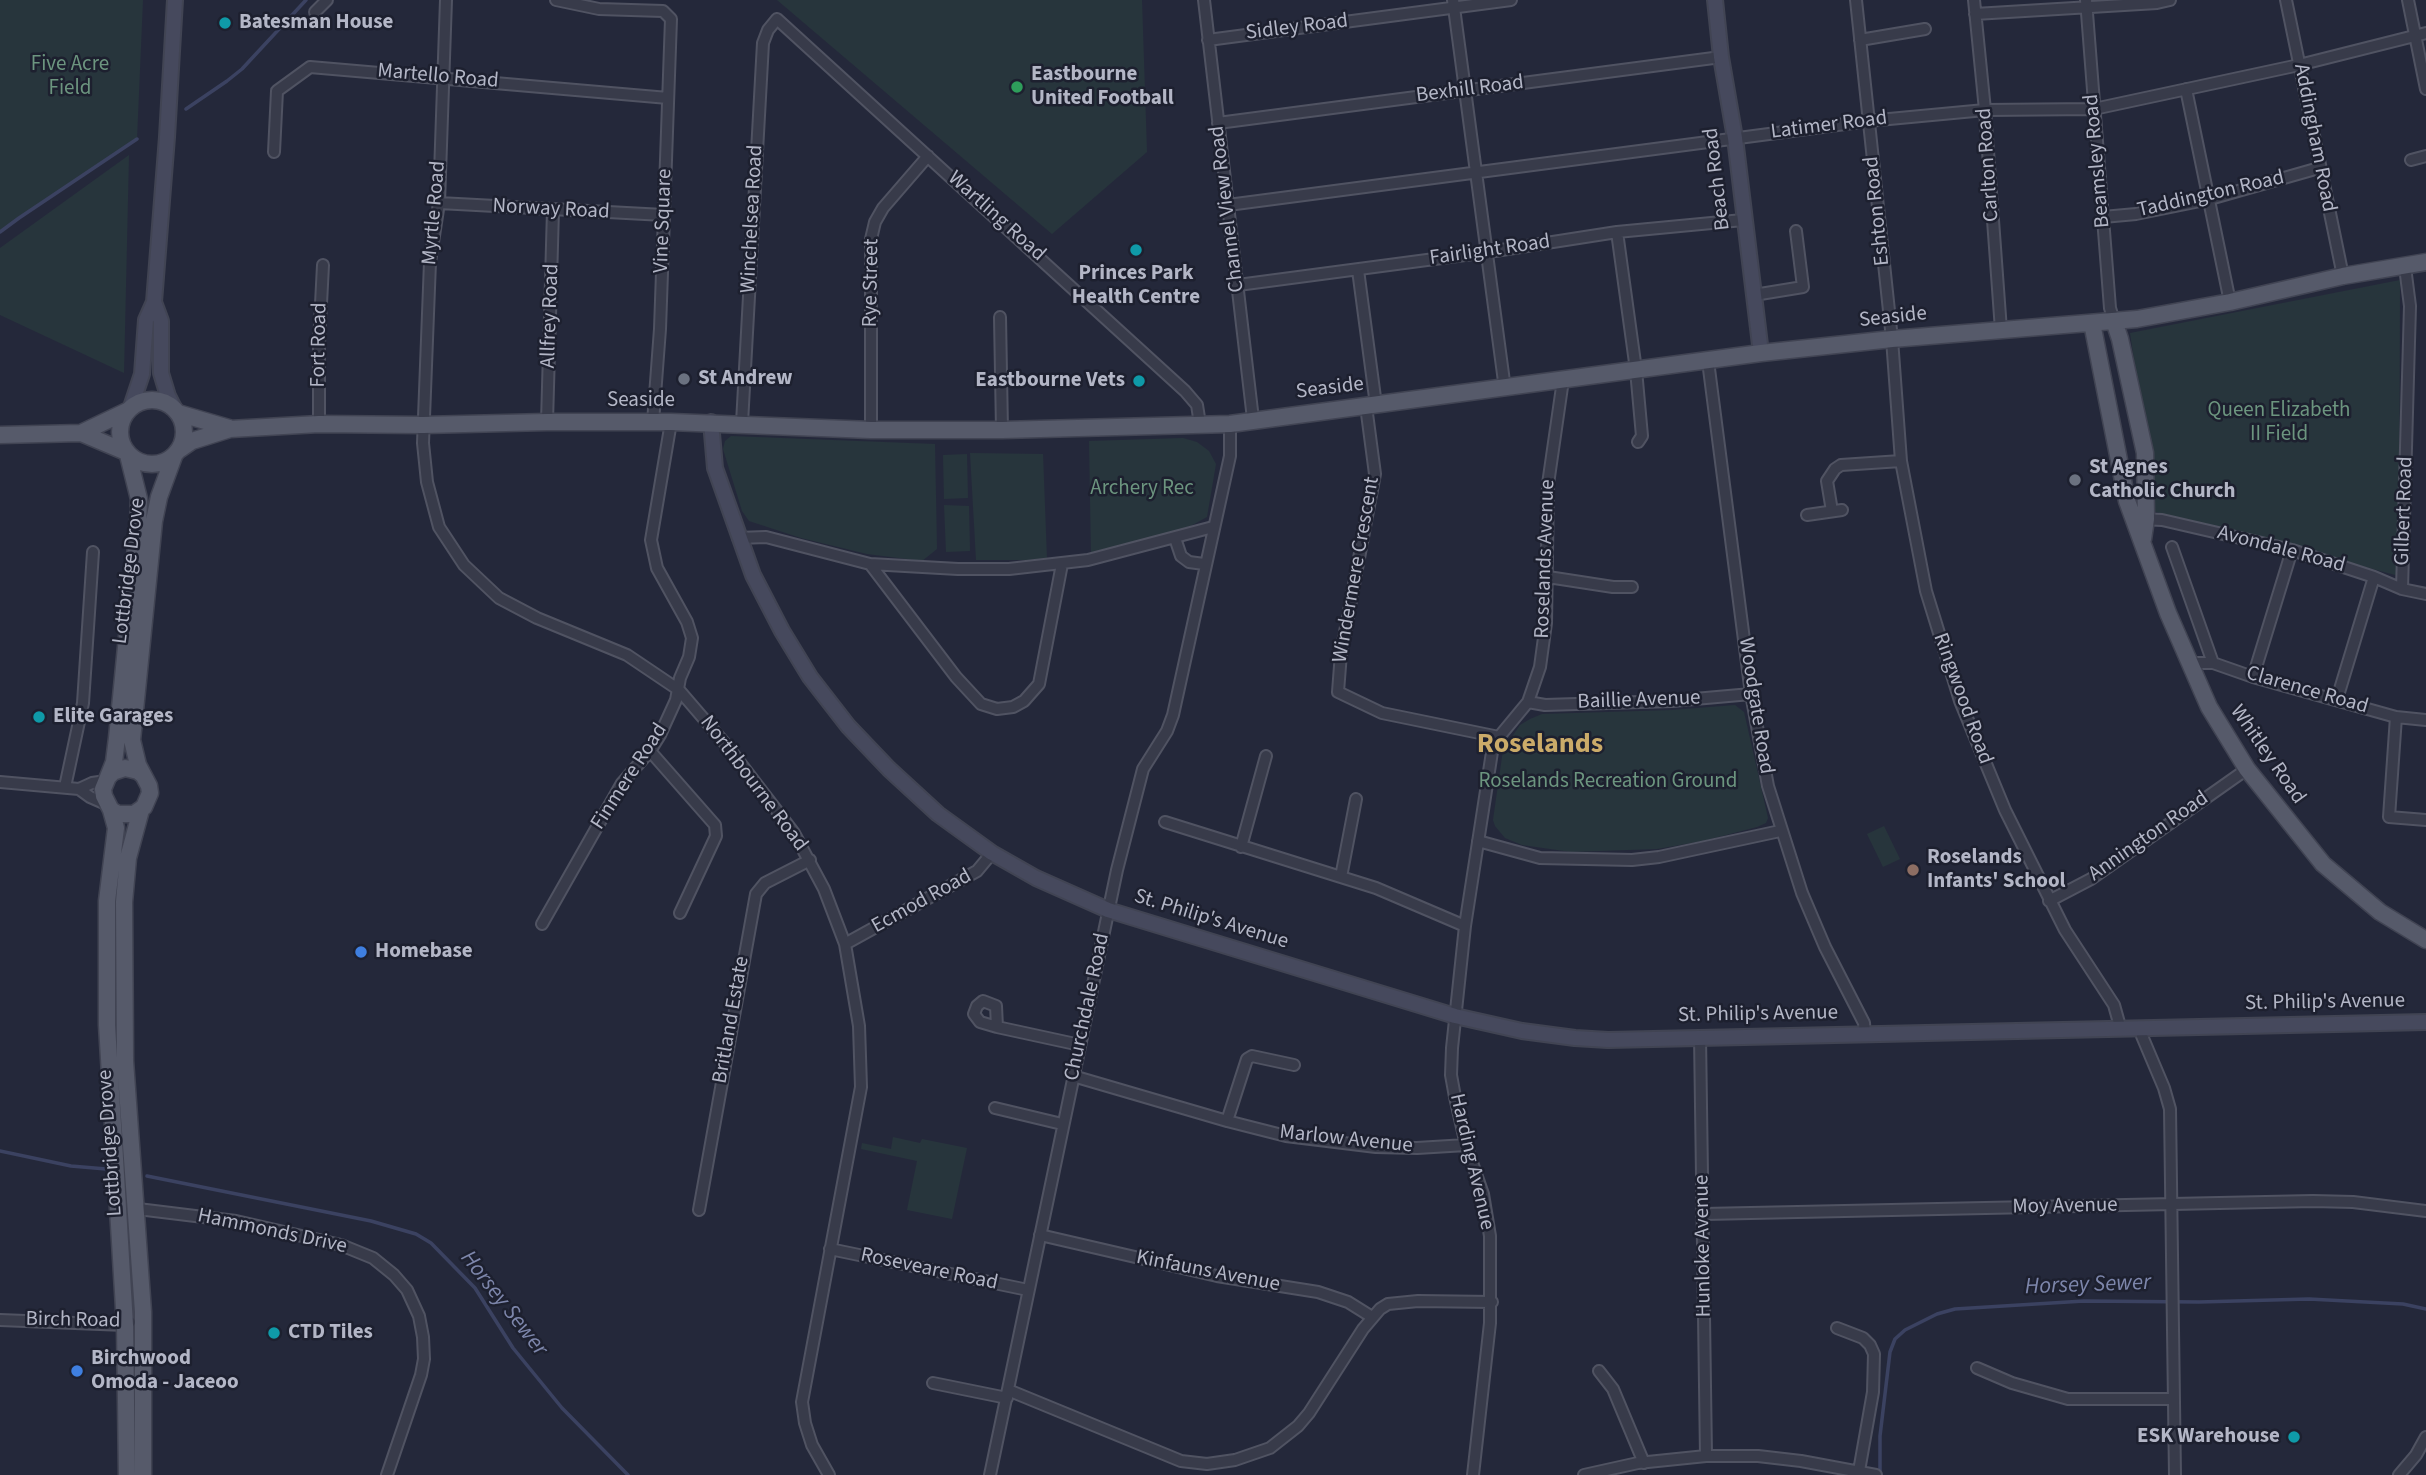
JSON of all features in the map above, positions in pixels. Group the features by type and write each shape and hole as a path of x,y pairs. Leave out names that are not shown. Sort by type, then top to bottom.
{"main road":[{"name":"Seaside","path":"176,453 192,441 230,429 319,424 711,422 871,430 1002,430 1230,424 1761,353 1892,339 2114,321 2230,302 2343,276 2426,262"},
{"name":"Whitley Road","path":"2114,321 2145,453 2140,519 2143,543 2150,568 2188,663 2209,707 2247,769 2323,864 2380,912 2426,940"},
{"name":"Whitley Road","path":"2092,323 2122,476 2140,519"},
{"path":"0,435 81,433 127,453 135,460 151,465 167,461 176,453 184,435 183,425 176,411 159,401 150,400 81,433"},
{"path":"127,453 119,434 120,424 129,409"},
{"name":"Seaside","path":"176,411 230,429"},
{"name":"Lottbridge Drove","path":"107,779 114,762 117,741 138,526 139,499 127,453"},
{"name":"Lottbridge Drove","path":"143,775 132,740 154,521 159,497 176,453"},
{"path":"125,768 138,771 149,786 148,801 141,810 126,815 109,807 103,789 107,779 113,772 125,768"},
{"name":"Lottbridge Drove","path":"109,807 116,828 107,901 107,1025 125,1325 127,1475"},
{"name":"Lottbridge Drove","path":"141,810 128,858 124,902 125,1061 138,1209 143,1312 143,1475"}],"street":[{"path":"129,409 142,374 146,320 154,302 175,0"},
{"path":"315,12 327,0"},
{"name":"Myrtle Road","path":"423,425 430,262 439,203 446,0"},
{"name":"Vine Square","path":"556,0 598,9 663,11 671,19 660,329 653,422"},
{"name":"Channel View Road","path":"1204,0 1253,419"},
{"name":"Sidley Road","path":"1208,40 1454,4 1511,0"},
{"name":"Beach Road","path":"1715,0 1761,353"},
{"name":"Eshton Road","path":"1856,0 1892,339"},
{"name":"Carlton Road","path":"1974,0 2001,330"},
{"path":"1975,14 2170,0"},
{"name":"Addingham Road","path":"2286,0 2343,276"},
{"path":"2409,0 2421,34 2426,89"},
{"path":"1454,4 1505,388"},
{"name":"Beamsley Road","path":"2086,4 2110,308 2114,321"},
{"name":"Wartling Road","path":"777,19 1185,391 1197,405 1200,424"},
{"name":"Winchelsea Road","path":"742,423 763,43 768,30 777,19"},
{"path":"1860,40 1925,29"},
{"name":"Latimer Road","path":"1228,205 1868,121 1985,110 2094,109 2299,65 2421,34"},
{"name":"Bexhill Road","path":"1218,123 1721,57"},
{"name":"Martello Road","path":"274,152 277,91 310,66 668,98"},
{"path":"2186,89 2230,302"},
{"name":"Rye Street","path":"871,430 871,239 875,222 883,208 928,156"},
{"path":"2411,160 2426,156"},
{"name":"Taddington Road","path":"2103,217 2136,214 2210,199 2319,168"},
{"name":"Norway Road","path":"439,203 664,215"},
{"name":"Allfrey Road","path":"547,422 553,210"},
{"name":"Fairlight Road","path":"1238,285 1617,233 1743,220"},
{"path":"1754,295 1803,287 1796,231"},
{"path":"1617,233 1636,370 1642,436 1638,442"},
{"name":"Fort Road","path":"319,424 323,265"},
{"name":"Gilbert Road","path":"2402,589 2410,306 2405,267"},
{"path":"1358,270 1371,406"},
{"path":"154,302 162,321 161,373 176,411"},
{"path":"1000,317 1002,430"},
{"name":"Ringwood Road","path":"1892,339 1901,461 1926,591 1960,701 2005,810 2049,901 2081,957 2114,1005 2120,1030"},
{"name":"Woodgate Road","path":"1708,360 1751,694 1765,774 1780,831 1802,893 1825,947 1864,1023 1865,1034"},
{"name":"Roselands Avenue","path":"1455,1016 1465,926 1492,752 1499,737 1528,702 1540,667 1546,623 1548,484 1563,380"},
{"name":"Windermere Crescent","path":"1371,406 1375,474 1341,653 1338,692 1381,713 1499,737"},
{"name":"Finmere Road","path":"542,924 622,783 650,751 671,712 689,657 692,638 687,622 657,568 650,540 671,422"},
{"name":"St. Philip's Avenue","path":"711,422 715,468 753,575 782,632 810,677 848,726 889,769 939,814 992,853 1036,878 1108,910 1455,1016 1522,1031 1574,1038 1608,1040 2426,1022"},
{"name":"Churchdale Road","path":"990,1475 1108,910 1143,769 1173,715 1204,564 1230,456 1230,424"},
{"name":"Northbourne Road","path":"423,425 427,482 432,508 449,546 472,574 509,603 627,655 679,690 766,795 810,860 824,889 845,944 859,1026 860,1087 803,1402 805,1423 812,1445 829,1475"},
{"path":"1807,515 1837,510 1827,481 1841,466 1901,461"},
{"name":"Avondale Road","path":"2140,519 2162,520 2292,550 2374,576 2402,589 2426,594"},
{"path":"738,538 766,537 870,564 996,569 1062,564 1213,527"},
{"path":"1175,538 1181,556 1189,562 1204,564"},
{"path":"2172,547 2213,663"},
{"path":"2253,677 2292,550"},
{"name":"Lottbridge Drove","path":"65,787 83,704 93,552"},
{"path":"870,564 956,677 981,704 997,709 1013,707 1024,701 1039,684 1062,564"},
{"path":"2337,699 2374,576"},
{"path":"1548,577 1613,587 1632,587"},
{"name":"Clarence Road","path":"2188,663 2213,663 2253,677 2396,717 2426,720"},
{"name":"Baillie Avenue","path":"1528,702 1545,705 1672,701 1751,694"},
{"path":"2396,717 2389,817 2426,820"},
{"path":"650,751 715,825 716,836 680,913"},
{"path":"1241,847 1266,756"},
{"name":"Annington Road","path":"2049,901 2091,878 2247,769"},
{"path":"79,789 107,779"},
{"path":"0,782 79,789 109,807"},
{"path":"1341,877 1356,799"},
{"path":"1164,822 1377,888 1465,926"},
{"path":"1478,841 1540,858 1632,860 1659,857 1780,831"},
{"name":"Ecmod Road","path":"845,944 977,872 992,853"},
{"name":"Britland Estate","path":"699,1210 756,894 765,883 810,860"},
{"name":"Harding Avenue","path":"1455,1016 1451,1075 1466,1145 1483,1194 1490,1236 1492,1302 1474,1475"},
{"path":"997,1027 1080,1045"},
{"path":"2143,1029 2142,1036 2170,1109 2175,1475"},
{"name":"Hunloke Avenue","path":"1700,1036 1706,1455"},
{"path":"1227,1121 1247,1059 1252,1056 1294,1065"},
{"name":"Marlow Avenue","path":"1073,1076 1286,1136 1376,1147 1466,1145"},
{"path":"995,1108 1062,1124"},
{"name":"Moy Avenue","path":"1704,1214 2313,1201 2376,1204 2426,1211"},
{"name":"Hammonds Drive","path":"138,1209 236,1221 341,1245 365,1253 394,1275 407,1290 419,1316 424,1359 387,1475"},
{"name":"Kinfauns Avenue","path":"1040,1235 1217,1276 1318,1292 1348,1302 1371,1317"},
{"name":"Roseveare Road","path":"830,1250 1028,1290"},
{"path":"933,1383 1007,1394 1181,1461 1207,1464 1235,1460 1269,1448 1298,1426 1371,1317 1388,1304 1492,1302"},
{"name":"Birch Road","path":"0,1320 125,1325 143,1312"},
{"path":"1584,1475 1644,1463 1706,1455 1790,1460 1868,1473 1874,1354 1863,1338 1837,1328"},
{"path":"1977,1368 2012,1383 2068,1399 2174,1399"},
{"path":"1599,1371 1613,1390 1644,1463"},
{"path":"2399,1475 2426,1437"}],"green space":[{"name":"Five Acre Field","path":"0,0 143,0 137,139 0,231"},
{"name":"Eastbourne United Football","path":"777,0 1142,0 1147,152 1052,234"},
{"path":"129,155 124,373 0,315 0,248"},
{"name":"Queen Elizabeth II Field","path":"2400,280 2399,576 2152,511 2130,333"},
{"path":"731,436 935,444 937,549 922,561 867,554 801,538 749,521 742,511 723,449 725,441"},
{"name":"Archery Rec","path":"1183,438 1197,442 1209,451 1216,464 1207,517 1187,528 1091,554 1089,441"},
{"path":"970,453 1043,454 1047,560 976,560"},
{"path":"967,454 968,498 944,499 943,455"},
{"path":"944,505 969,506 970,551 946,552"},
{"name":"Roselands Recreation Ground","path":"1735,705 1744,712 1768,818 1766,823 1703,841 1657,849 1571,852 1522,845 1505,838 1495,826 1493,820 1503,750 1520,725 1530,719 1542,714"},
{"path":"1884,826 1900,859 1883,867 1867,834"},
{"path":"893,1137 920,1143 922,1139 967,1148 952,1219 907,1210 917,1161 861,1149 862,1143 891,1149"}],"waterway":[{"path":"186,109 242,69 306,0"},
{"path":"0,232 137,139"},
{"name":"Horsey Sewer","path":"0,1151 71,1166 106,1169"},
{"name":"Horsey Sewer","path":"147,1176 371,1221 416,1234 431,1243 475,1288 513,1348 562,1408 628,1475"},
{"name":"Horsey Sewer","path":"1880,1475 1880,1436 1890,1352 1895,1339 1905,1330 1937,1314 1955,1309 2084,1301 2309,1299 2403,1304 2426,1309"}],"place":[{"name":"Batesman House","path":"225,23"},
{"name":"Eastbourne United Football","path":"1017,87"},
{"name":"Princes Park Health Centre","path":"1136,250"},
{"name":"St Andrew","path":"684,379"},
{"name":"Eastbourne Vets","path":"1139,381"},
{"name":"St Agnes Catholic Church","path":"2075,480"},
{"name":"Elite Garages","path":"39,717"},
{"name":"Roselands Infants' School","path":"1913,870"},
{"name":"Homebase","path":"361,952"},
{"name":"CTD Tiles","path":"274,1333"},
{"name":"Birchwood Omoda - Jaceoo","path":"77,1371"},
{"name":"ESK Warehouse","path":"2294,1437"}],"district":[{"name":"Roselands","path":"1540,746"}]}
